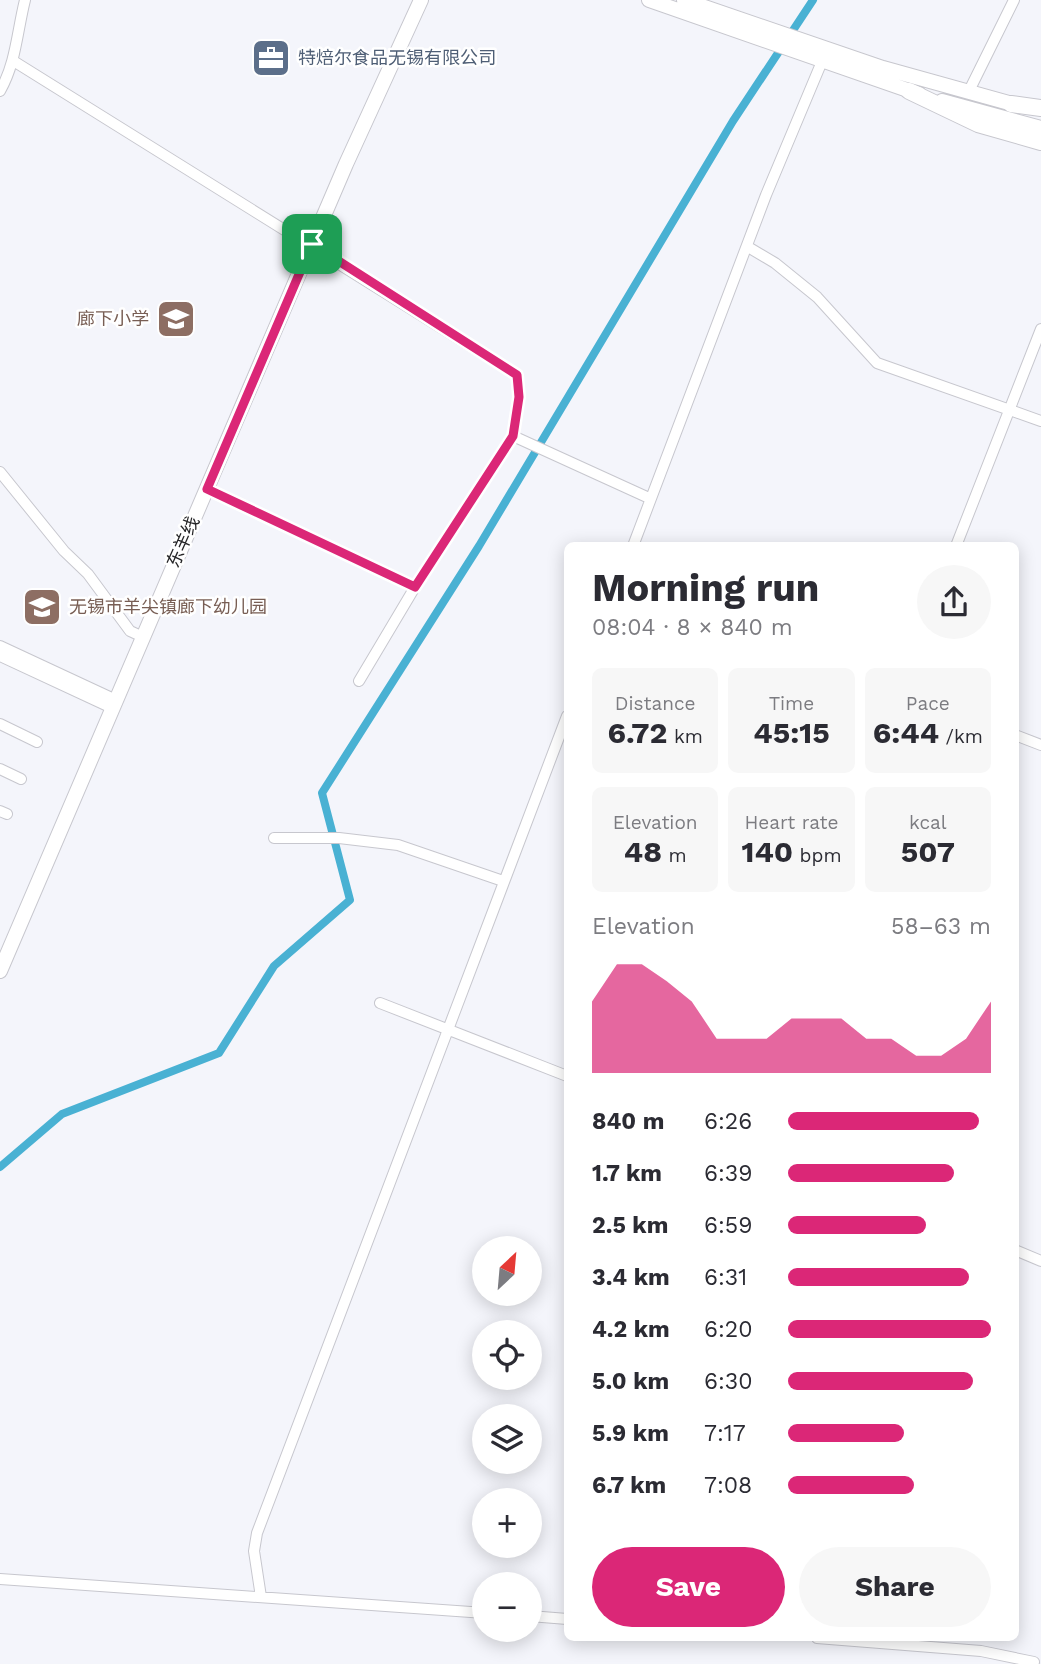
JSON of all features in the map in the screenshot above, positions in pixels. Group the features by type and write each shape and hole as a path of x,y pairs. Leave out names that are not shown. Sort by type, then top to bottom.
{"highway":[{"path":"909,90 978,124 1041,142"},
{"path":"1011,104 1041,109"}],"main road":[{"name":"东羊线","path":"0,971 312,244 421,0"},
{"path":"649,0 1011,104"},
{"path":"684,0 720,6 772,36"},
{"path":"793,43 823,59 909,90 1041,128"}],"street":[{"path":"0,92 15,62 13,47 25,0"},
{"path":"968,93 1014,0"},
{"path":"634,542 766,195 823,59"},
{"path":"15,62 312,244 517,375 518,438 415,587 359,681"},
{"path":"748,247 775,263 817,297 877,363 1041,421"},
{"path":"958,542 1041,329"},
{"path":"518,438 649,498"},
{"path":"0,472 64,551 88,575 130,631 142,637"},
{"path":"207,489 415,587"},
{"path":"0,646 114,704"},
{"path":"0,656 114,704"},
{"path":"0,724 37,741"},
{"path":"261,1597 254,1551 257,1533 564,724"},
{"path":"1019,736 1041,745"},
{"path":"0,769 21,779"},
{"path":"274,838 339,838 398,845 503,881"},
{"path":"380,1003 564,1075"},
{"path":"1019,1252 1041,1261"},
{"path":"0,1579 472,1612"},
{"path":"542,1617 564,1619"},
{"path":"855,1641 981,1651 1034,1662"}],"waterway":[{"path":"0,1167 62,1114 219,1053 274,966 350,900 322,793 479,546 733,121 813,0"}],"place":[{"name":"特焙尔食品无锡有限公司","path":"271,58"},
{"name":"廊下小学","path":"176,319"},
{"name":"无锡市羊尖镇廊下幼儿园","path":"42,607"}],"route":[{"path":"312,244 517,375 519,397 513,436 415,587 207,489 312,244"}]}
